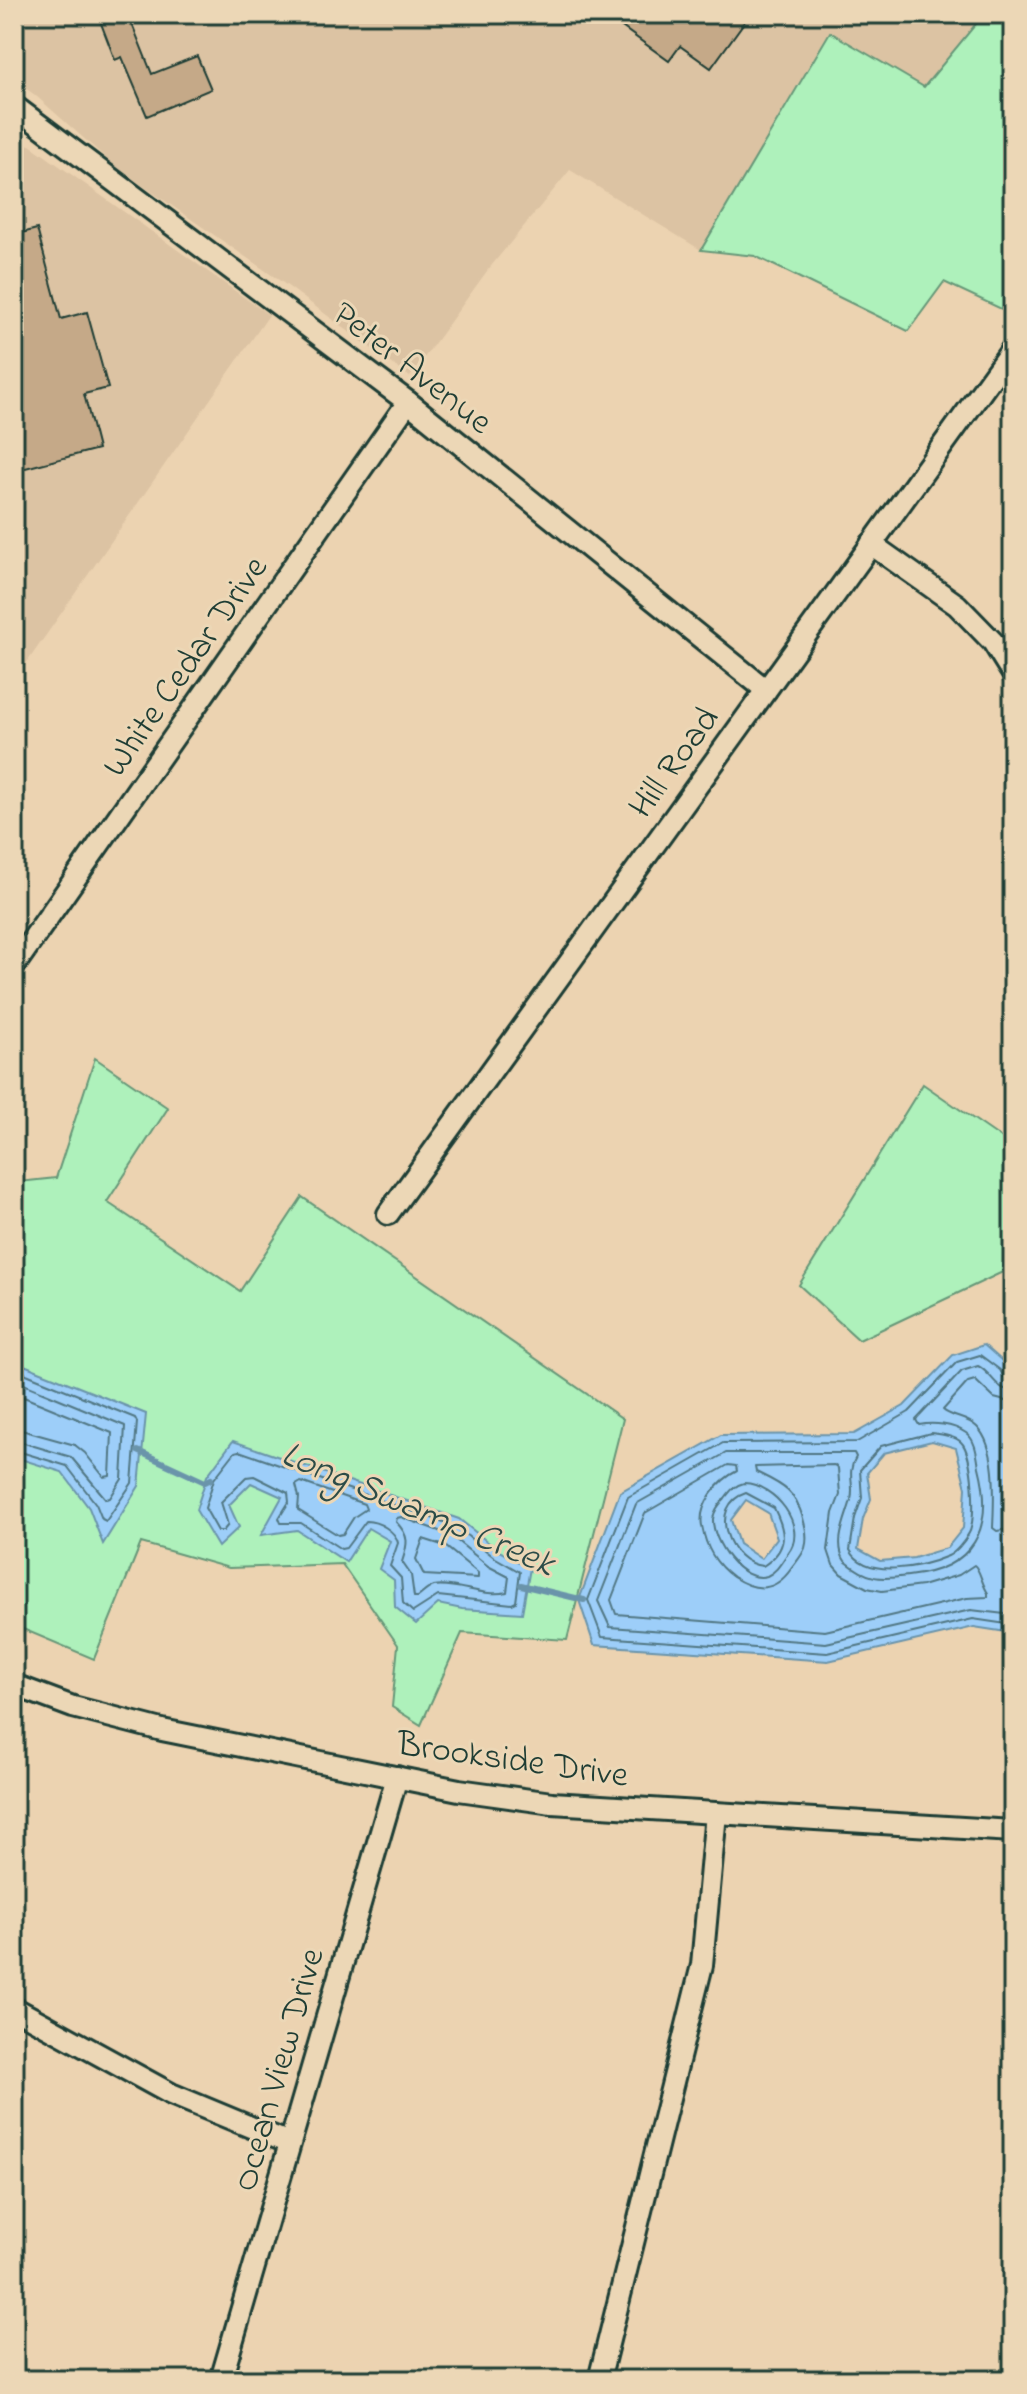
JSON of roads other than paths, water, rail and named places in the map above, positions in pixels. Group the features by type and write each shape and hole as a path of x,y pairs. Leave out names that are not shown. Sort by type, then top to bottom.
{"street":[{"name":"Peter Avenue","path":"14,106 408,402 766,690"},
{"name":"Hill Road","path":"388,1214 1013,348"},
{"name":"White Cedar Drive","path":"14,966 408,402"},
{"path":"871,544 957,605 993,642 1013,674"},
{"name":"Brookside Drive","path":"14,1685 73,1707 162,1730 459,1790 552,1803 1013,1831"},
{"name":"Ocean View Drive","path":"221,2380 397,1777"},
{"path":"599,2380 702,1965 716,1813"},
{"path":"14,2008 171,2094 289,2143"}],"water":[{"path":"984,1345 1009,1367 1014,1494 1007,1569 1013,1573 1013,1633 974,1627 828,1661 594,1645 579,1600 620,1492 721,1435 854,1434 904,1406 953,1355","holes":["932,1441 956,1448 966,1488 963,1528 947,1548 914,1558 880,1561 858,1549 863,1519 871,1499 867,1473 884,1453","746,1500 768,1513 777,1538 761,1559 739,1544 731,1520"]},
{"path":"14,1361 146,1414 139,1486 103,1544 89,1508 62,1472 14,1457"},
{"path":"233,1441 459,1519 499,1551 530,1568 522,1613 462,1609 438,1604 416,1624 395,1607 394,1580 379,1569 390,1541 368,1528 346,1562 297,1530 261,1535 282,1497 251,1483 229,1505 239,1527 218,1547 196,1510 207,1476"}],"waterway":[{"name":"Long Swamp Creek","path":"138,1451 205,1482 211,1479"},
{"name":"Long Swamp Creek","path":"521,1585 584,1600"}]}
